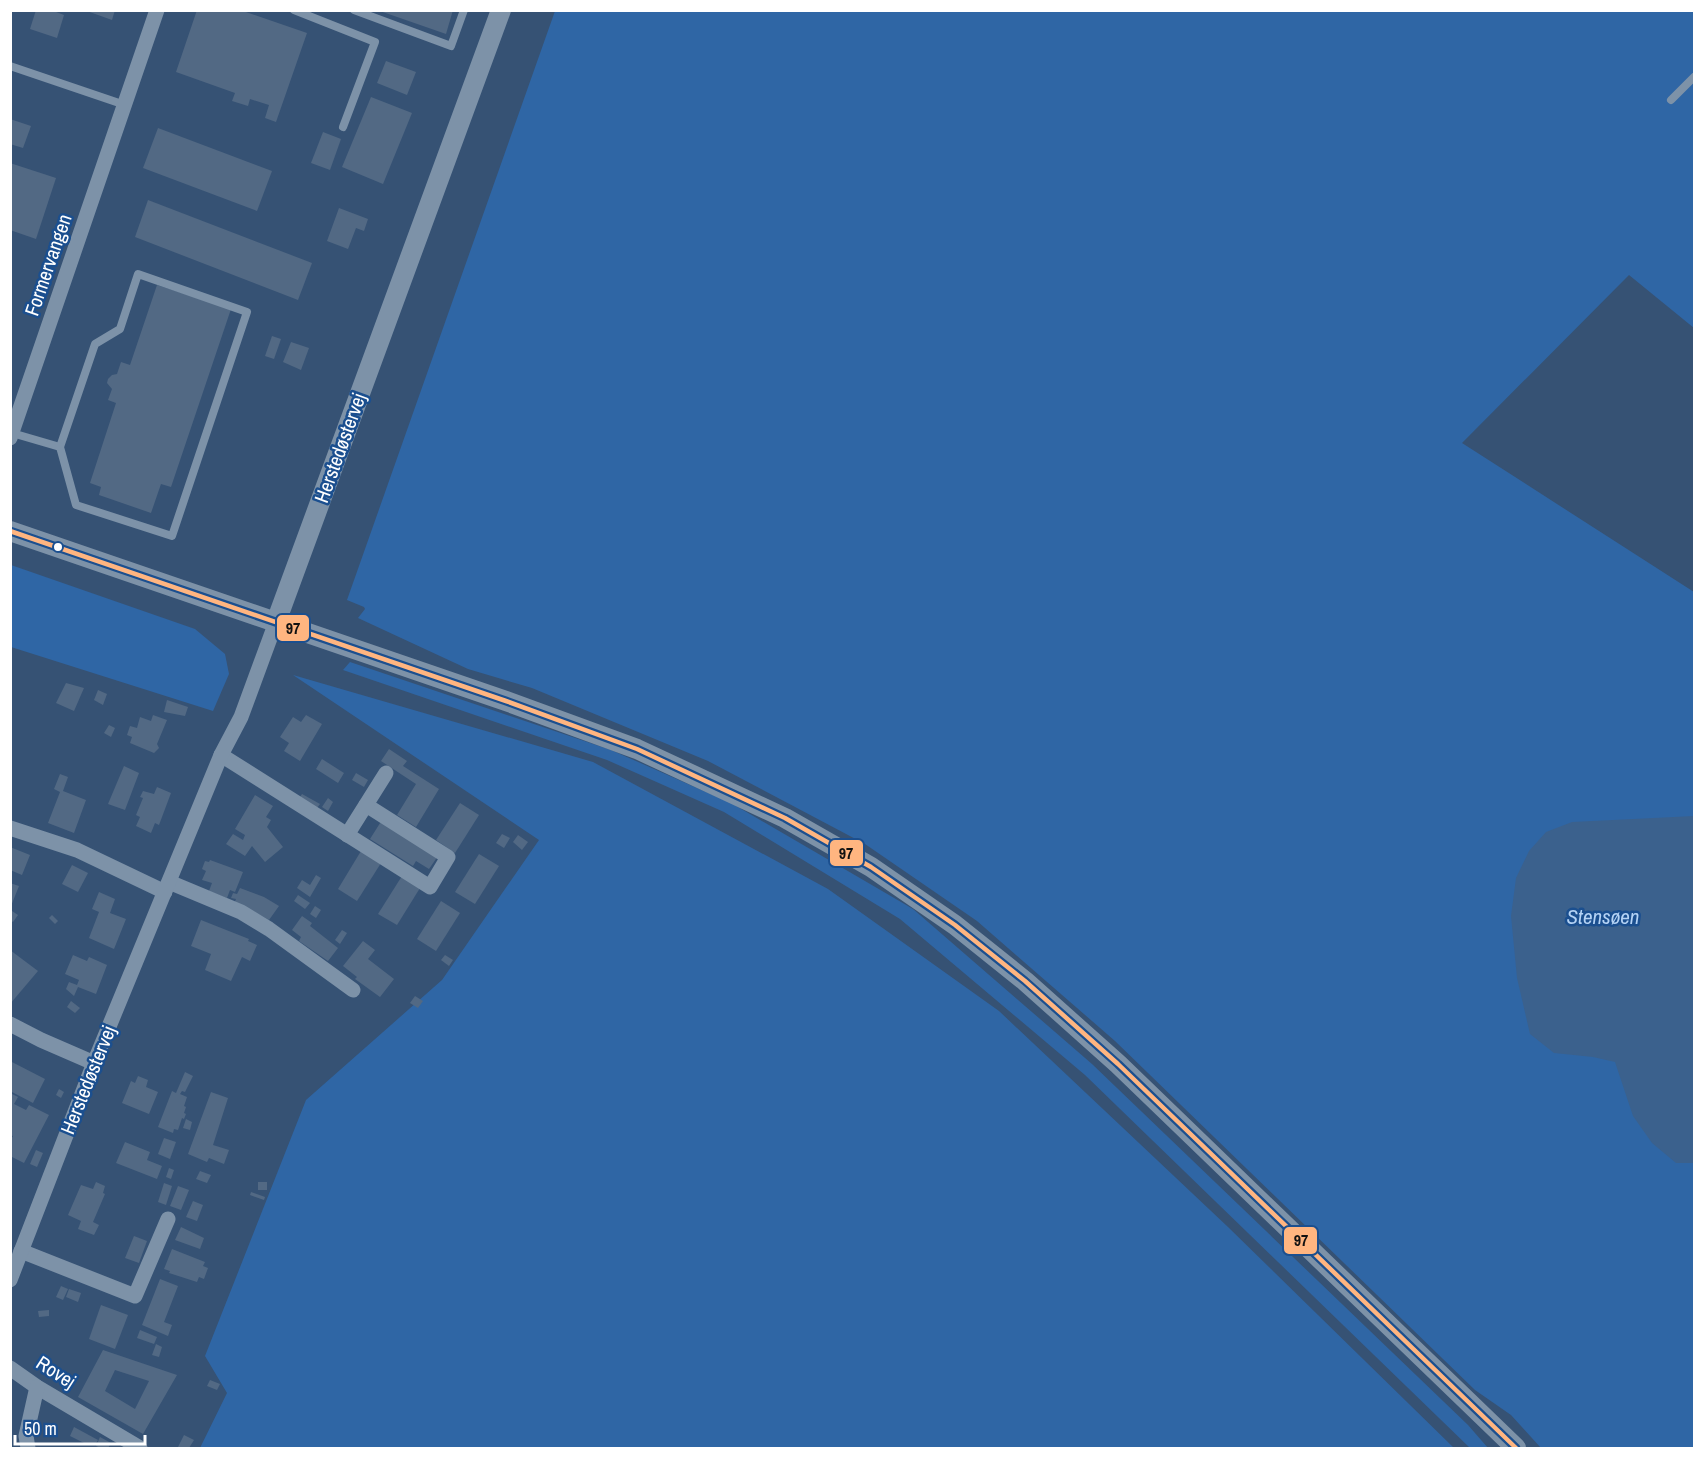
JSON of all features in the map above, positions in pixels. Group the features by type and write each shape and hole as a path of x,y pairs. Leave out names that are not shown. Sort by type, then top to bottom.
{"street":[{"name":"Formervangen","path":"11,436 157,10"},
{"name":"Herstedøstervej","path":"10,1280 94,1063 221,755 241,717 501,10"},
{"path":"10,531 506,700 637,749 785,818 872,867 955,926 1025,981 1118,1064 1516,1449"},
{"path":"221,755 430,887 448,857 366,805"},
{"path":"347,835 386,773"},
{"path":"10,828 77,850 167,887 241,912 269,929 353,990"},
{"path":"11,1024 94,1063"},
{"path":"21,1251 135,1296 168,1219"},
{"name":"Rovej","path":"10,1368 37,1387 140,1449"},
{"path":"28,1449 26,1436 37,1387"}],"lane":[{"path":"294,10 375,42 343,127"},
{"path":"354,10 451,46 464,10"},
{"path":"10,66 124,105"},
{"path":"1671,100 1695,77"},
{"path":"138,274 247,312 172,536 76,505 60,447 95,344 120,329 138,274"},
{"path":"11,436 60,447"}],"shaded area":[{"path":"555,11 1694,11 1694,328 1629,275 1462,443 1694,592 1694,1448 1541,1448 1511,1415 1475,1390 1115,1041 977,921 865,844 708,761 532,688 468,669 358,618 365,609 364,607 347,600"},
{"path":"11,565 195,629 225,654 229,674 213,711 11,647"},
{"path":"350,662 611,750 731,803 913,909 1092,1064 1468,1425 1488,1448 1470,1448 1085,1075 900,919 724,812 607,760 343,670"},
{"path":"293,675 593,762 828,889 999,1011 1228,1227 1454,1448 200,1448 227,1393 205,1356 306,1100 442,980 539,840"}],"water":[{"name":"Stensøen","path":"1694,816 1694,1163 1676,1163 1652,1143 1633,1116 1615,1062 1554,1053 1530,1034 1517,978 1511,916 1516,878 1529,851 1546,832 1572,822"}],"building":[{"path":"36,10 51,10 64,15 57,38 30,29"},
{"path":"84,10 115,10 112,20"},
{"path":"197,10 240,10 307,33 276,122 265,118 269,105 250,99 248,106 232,101 235,93 176,72"},
{"path":"377,10 453,10 446,34"},
{"path":"386,61 416,72 407,95 377,83"},
{"path":"371,97 412,113 383,184 342,167"},
{"path":"10,119 31,126 23,148 10,144"},
{"path":"158,128 272,171 257,211 143,168"},
{"path":"323,132 341,139 330,170 311,163"},
{"path":"10,163 56,178 36,239 10,230"},
{"path":"148,200 312,263 298,300 135,237"},
{"path":"339,208 368,219 364,231 356,228 348,249 327,241"},
{"path":"157,285 231,309 171,487 161,484 151,513 99,495 101,487 90,483 116,403 108,400 112,389 107,383 108,379 117,374 121,362 130,365"},
{"path":"272,336 281,339 274,359 265,356"},
{"path":"291,342 309,348 301,370 283,362"},
{"path":"66,683 84,688 74,711 56,703"},
{"path":"98,690 107,694 103,705 94,700"},
{"path":"167,700 188,707 185,716 164,712"},
{"path":"153,715 167,720 157,744 159,748 154,753 130,743 132,737 127,735 130,726 137,728 140,717 151,721"},
{"path":"306,715 322,724 300,761 284,751 289,743 280,737 293,717 301,722"},
{"path":"109,725 115,728 111,737 104,733"},
{"path":"389,749 407,761 403,766 439,789 416,827 397,815 416,784 381,761"},
{"path":"322,759 344,773 338,783 316,769"},
{"path":"124,766 139,773 125,810 108,804"},
{"path":"356,773 368,780 364,787 352,780"},
{"path":"60,774 68,777 63,791 86,800 74,833 48,823 60,792 54,789"},
{"path":"157,787 171,793 159,825 155,823 151,833 136,826 140,817 136,815 143,798 140,797 143,791 154,794"},
{"path":"302,794 320,804 317,808 300,797"},
{"path":"255,795 273,806 266,817 271,820 267,827 283,847 265,862 252,846 245,856 226,844 233,834 243,840 245,835 235,829"},
{"path":"328,798 333,802 328,811 322,807"},
{"path":"460,803 479,815 455,853 436,840"},
{"path":"382,820 438,856 429,869 416,861 413,866 370,839"},
{"path":"502,834 510,838 504,848 496,843"},
{"path":"518,835 528,842 522,850 513,842"},
{"path":"10,847 30,855 22,875 10,870"},
{"path":"361,851 381,863 357,901 338,889"},
{"path":"479,854 499,866 475,904 455,892"},
{"path":"210,860 243,872 235,892 230,890 227,898 209,891 212,883 202,880 206,871 202,869 205,861"},
{"path":"72,865 88,873 78,892 62,884"},
{"path":"316,875 321,878 310,897 297,888 302,880 310,885"},
{"path":"402,876 420,888 397,925 378,914"},
{"path":"10,883 19,886 11,906 10,906"},
{"path":"240,888 264,897 279,906 269,920 234,904 236,899 231,898 233,893 237,894"},
{"path":"99,892 115,899 110,913 126,919 114,949 89,938 99,912 92,909"},
{"path":"298,895 310,903 305,909 294,901"},
{"path":"441,901 460,913 436,951 417,939"},
{"path":"315,906 321,910 316,918 310,914"},
{"path":"12,911 18,915 13,922 10,920"},
{"path":"52,915 58,921 55,924 49,918"},
{"path":"302,916 312,923 310,926 338,948 328,961 299,941 301,937 292,930"},
{"path":"201,920 249,939 248,941 257,945 250,961 242,957 231,981 205,970 211,954 191,946"},
{"path":"342,930 347,933 340,944 335,940"},
{"path":"363,941 375,950 368,959 394,979 380,997 355,979 357,977 343,966"},
{"path":"10,950 38,971 10,1004"},
{"path":"73,955 87,961 89,957 107,965 96,994 78,987 74,996 66,989 69,982 77,985 79,980 65,974"},
{"path":"445,955 453,960 449,966 441,960"},
{"path":"415,996 423,1001 418,1008 410,1003"},
{"path":"71,1001 80,1008 75,1013 67,1007"},
{"path":"10,1061 45,1079 33,1103 10,1091"},
{"path":"185,1072 193,1076 185,1092 182,1091 180,1094 187,1097 184,1106 186,1114 178,1130 174,1129 173,1133 158,1127 172,1091 176,1093"},
{"path":"138,1076 148,1080 146,1087 158,1092 149,1114 122,1103 131,1081 135,1083"},
{"path":"59,1089 64,1092 61,1098 56,1095"},
{"path":"211,1092 228,1098 213,1145 229,1150 224,1164 209,1158 207,1162 188,1154"},
{"path":"10,1093 18,1097 14,1104 26,1110 29,1105 49,1115 24,1163 10,1156 10,1141 13,1136 10,1135"},
{"path":"186,1119 192,1122 190,1130 183,1128"},
{"path":"164,1138 176,1142 170,1159 158,1154"},
{"path":"125,1142 150,1152 147,1160 162,1166 157,1179 116,1163"},
{"path":"36,1150 43,1153 37,1167 30,1164"},
{"path":"169,1168 174,1170 171,1179 166,1177"},
{"path":"200,1171 211,1175 207,1183 196,1179"},
{"path":"96,1182 105,1186 103,1193 105,1194 93,1222 99,1225 94,1235 78,1229 81,1221 68,1215 81,1185 93,1189"},
{"path":"258,1182 267,1182 267,1190 258,1190"},
{"path":"164,1183 172,1186 166,1205 158,1202"},
{"path":"178,1186 189,1190 181,1210 170,1206"},
{"path":"251,1192 265,1197 264,1200 250,1195"},
{"path":"193,1201 203,1205 197,1221 186,1217"},
{"path":"181,1227 204,1238 200,1249 175,1240"},
{"path":"134,1236 147,1241 139,1263 125,1258"},
{"path":"172,1249 205,1262 203,1266 208,1268 204,1279 199,1277 197,1282 169,1273 170,1271 164,1269"},
{"path":"160,1279 178,1286 164,1322 172,1325 168,1336 142,1325"},
{"path":"61,1286 68,1289 63,1300 56,1297"},
{"path":"69,1289 81,1293 78,1302 66,1297"},
{"path":"101,1305 128,1315 115,1349 89,1339"},
{"path":"49,1310 49,1316 39,1317 38,1311"},
{"path":"140,1330 157,1337 154,1344 137,1338"},
{"path":"156,1344 162,1347 159,1357 152,1355"},
{"path":"103,1350 177,1375 143,1434 78,1397","holes":["115,1370 149,1381 135,1409 105,1391"]},
{"path":"210,1380 220,1384 217,1390 207,1386"},
{"path":"74,1427 98,1440 95,1445 86,1444 70,1436"},
{"path":"184,1435 194,1440 189,1448 178,1447"},
{"path":"100,1437 111,1443 108,1448 96,1446"}],"transit line":[{"name":"97","path":"10,531 506,701 637,749 785,818 871,867 955,925 1025,981 1118,1064 1516,1448"}]}
